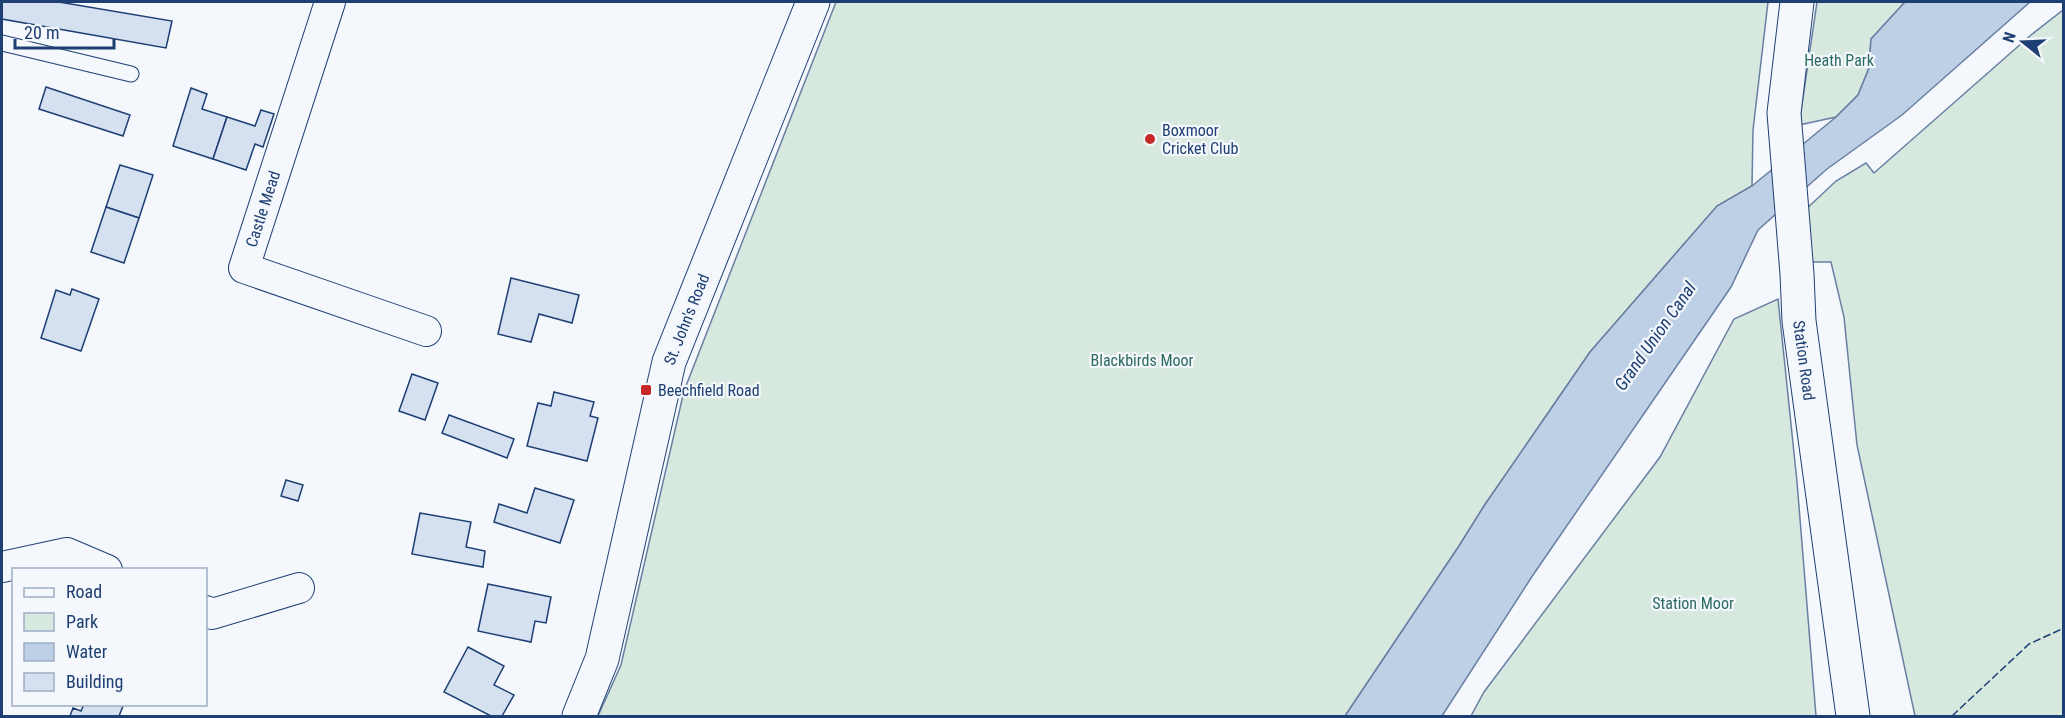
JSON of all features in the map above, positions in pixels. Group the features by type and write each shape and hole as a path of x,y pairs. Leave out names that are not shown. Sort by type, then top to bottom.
{"street":[{"name":"Castle Mead","path":"330,2 244,268 426,331"},
{"name":"St. John's Road","path":"579,717 602,659 669,362 813,2"},
{"name":"Station Road","path":"1797,2 1784,113 1799,321 1853,717"},
{"path":"2,567 67,553 102,568"},
{"path":"208,620 299,588"}],"lane":[{"path":"2,43 131,74"}],"green space":[{"name":"Blackbirds Moor","path":"836,2 1768,2 1753,130 1752,186 1717,206 1590,352 1484,506 1345,716 598,716 621,665 684,391"},
{"name":"Heath Park","path":"1817,2 1905,2 1871,39 1869,68 1858,95 1836,117 1799,125"},
{"path":"2063,10 2063,716 1915,716 1857,445 1844,317 1831,262 1807,262 1802,213 1836,181 1866,163 1874,173 2031,35"},
{"name":"Station Moor","path":"1778,299 1797,482 1816,716 1471,716 1484,692 1660,457 1734,319"}],"water":[{"name":"Grand Union Canal","path":"1905,2 2030,2 1902,115 1827,169 1758,230 1731,287 1533,575 1442,716 1345,716 1484,506 1590,352 1717,206 1752,186 1836,117 1858,95 1869,68 1871,39"}],"building":[{"path":"2,2 59,2 172,21 166,48 2,19"},
{"path":"46,87 130,115 123,136 39,109"},
{"path":"191,88 207,94 202,109 227,117 213,159 173,146"},
{"path":"261,110 274,114 263,147 255,144 246,170 213,159 227,117 255,126"},
{"path":"120,165 153,175 139,218 106,207"},
{"path":"106,207 139,218 124,263 91,252"},
{"path":"511,278 579,295 572,323 539,314 531,342 498,334"},
{"path":"72,289 99,299 81,351 41,338 56,290 70,295"},
{"path":"412,374 438,383 425,420 399,411"},
{"path":"554,392 594,402 590,416 598,418 587,461 527,446 538,403 551,406"},
{"path":"449,415 514,439 507,458 442,433"},
{"path":"286,480 303,485 298,501 281,496"},
{"path":"535,488 574,500 560,543 494,522 499,504 527,513"},
{"path":"420,513 471,522 466,547 485,551 483,567 412,554"},
{"path":"488,584 551,597 546,623 535,621 531,642 478,631"},
{"path":"468,647 504,666 494,685 514,695 502,716 491,716 444,692"},
{"path":"83,706 123,706 119,716 70,716 73,708 81,711"}],"fence":[{"path":"1952,716 2029,644 2064,628"}],"place":[{"name":"Boxmoor Cricket Club","path":"1150,139"},
{"name":"Beechfield Road","path":"646,390"}]}
